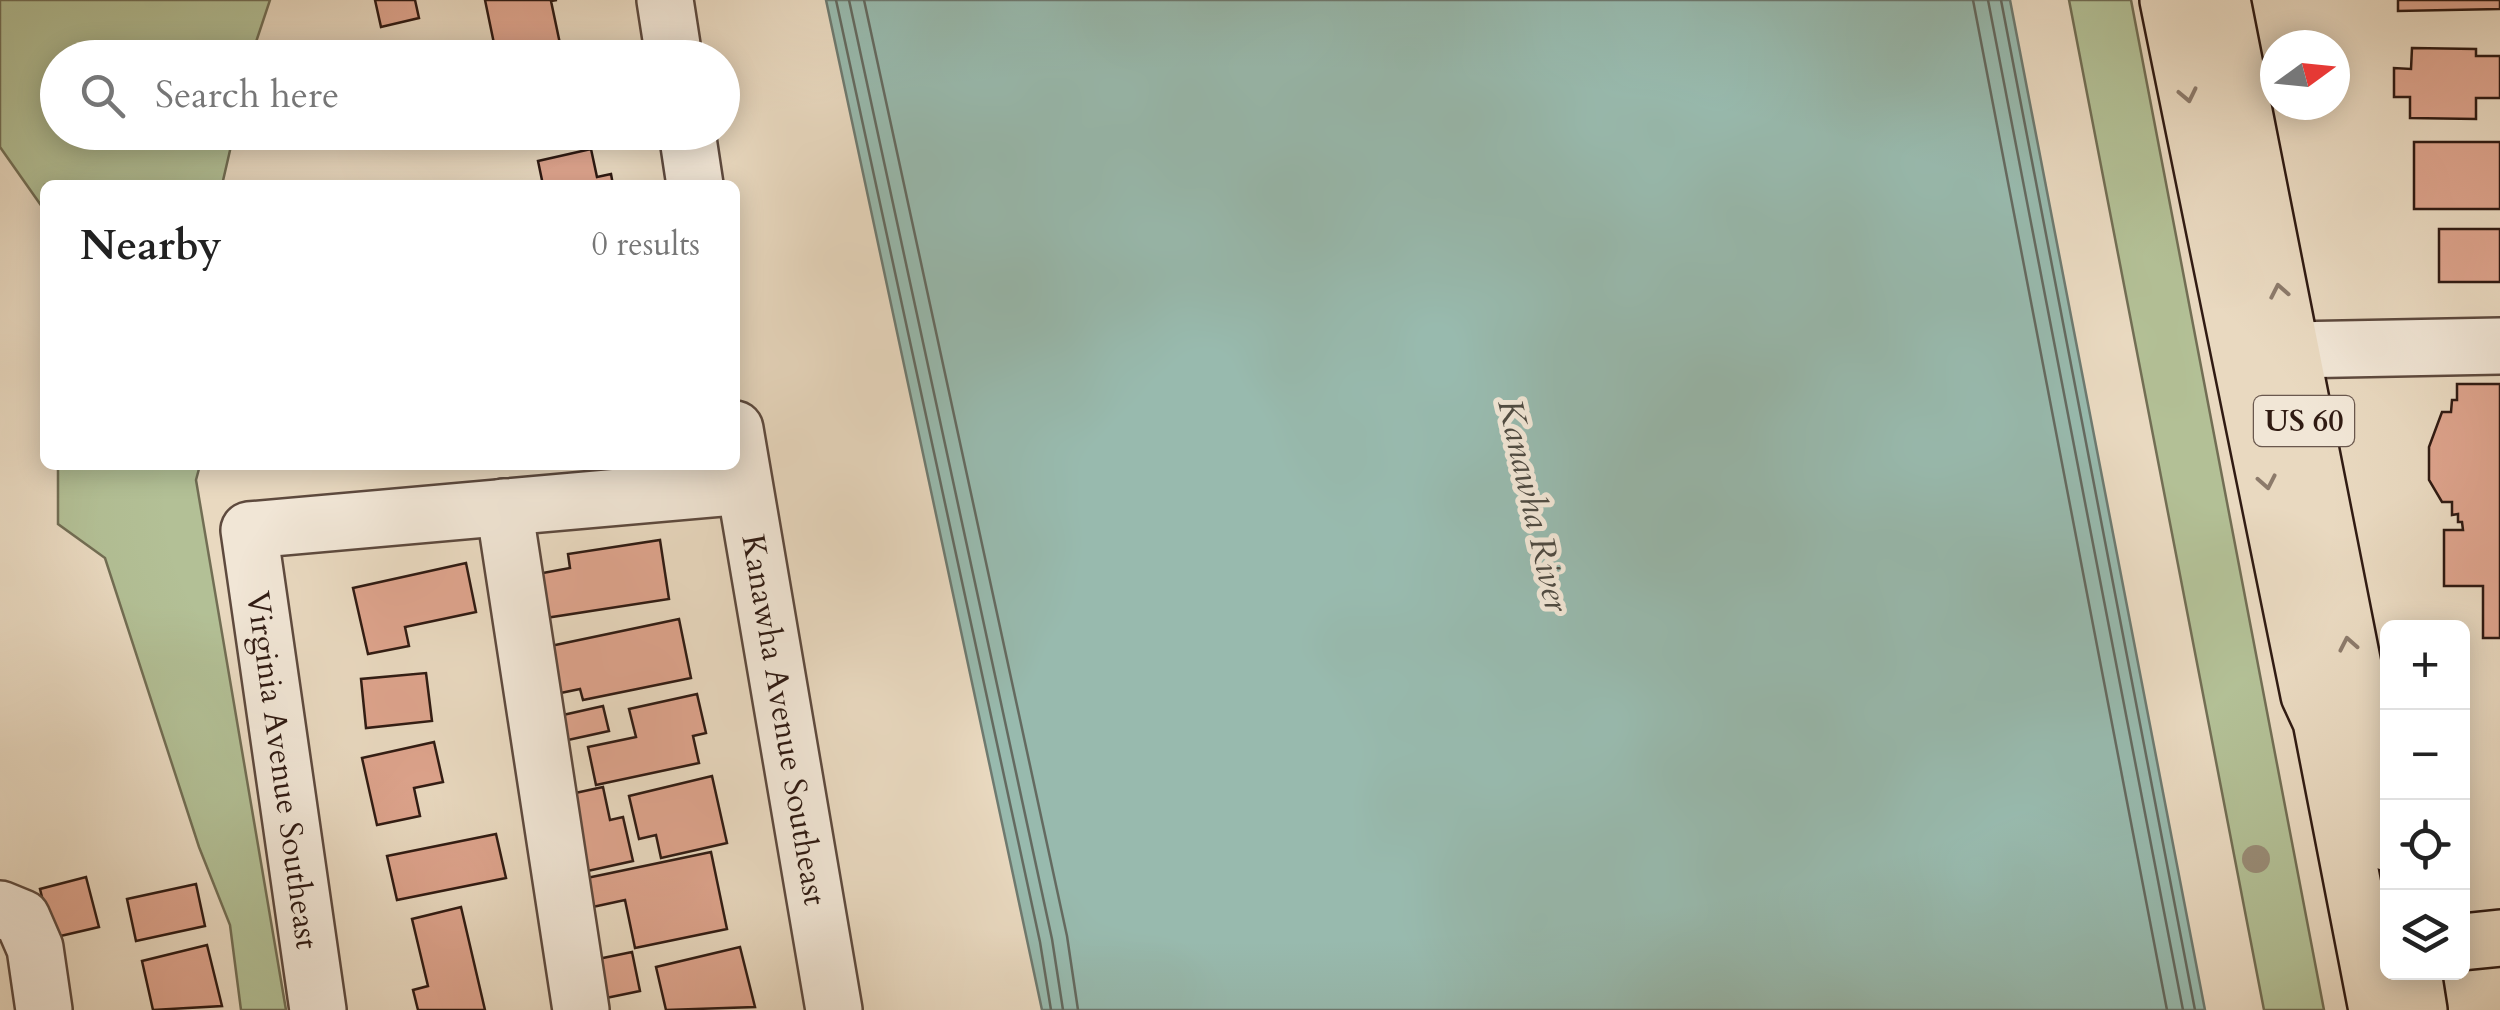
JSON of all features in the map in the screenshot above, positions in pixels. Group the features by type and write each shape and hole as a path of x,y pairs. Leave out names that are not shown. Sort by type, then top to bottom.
{"main road":[{"name":"US 60","path":"2168,0 2309,695 2321,721 2380,928"},
{"name":"US 60","path":"2222,0 2380,802"},
{"name":"US 60","path":"2309,695 2300,722 2350,1010"},
{"path":"2470,941 2500,938"},
{"name":"US 60","path":"2377,1010 2384,980"},
{"name":"US 60","path":"2401,980 2420,1010"}],"street":[{"path":"665,0 671,40"},
{"path":"689,150 694,180"},
{"path":"2290,350 2500,346"},
{"name":"Kanawha Avenue Southeast","path":"740,461 834,1010"},
{"path":"581,1010 504,507 744,486"},
{"name":"Virginia Avenue Southeast","path":"318,1010 249,530 504,507"},
{"path":"0,909 22,918 35,948 44,1010"}],"green space":[{"path":"0,0 270,0 257,40 40,40 40,150 230,150 223,180 40,180 40,204 0,147"},
{"path":"2069,0 2131,0 2324,1010 2264,1010"},
{"path":"58,470 199,470 196,480 286,1010 241,1010 230,925 199,847 105,558 58,524"}],"water":[{"name":"Kanawha River","path":"826,0 2010,0 2205,1010 1042,1010"}],"building":[{"path":"375,0 415,0 419,18 381,27"},
{"path":"485,0 557,0 551,1 559,40 493,40"},
{"path":"2398,0 2500,0 2500,9 2398,11"},
{"path":"2412,48 2476,49 2476,56 2500,56 2500,98 2476,98 2476,119 2410,118 2410,97 2394,97 2394,68 2411,69"},
{"path":"2414,142 2500,142 2500,209 2414,209"},
{"path":"591,150 597,177 611,174 612,180 542,180 538,161"},
{"path":"2439,229 2500,229 2500,282 2439,282"},
{"path":"2457,384 2500,384 2500,638 2483,638 2483,586 2444,586 2444,530 2463,530 2458,514 2452,515 2452,502 2442,502 2429,480 2429,447 2442,412 2451,412 2452,400 2457,400"},
{"path":"660,540 669,599 539,619 532,575 570,568 568,554"},
{"path":"466,563 476,612 405,627 409,646 368,654 353,588"},
{"path":"679,619 691,678 583,700 580,689 551,695 541,648"},
{"path":"426,673 432,721 366,728 361,679"},
{"path":"697,694 706,733 693,736 699,763 596,785 588,747 636,737 629,709"},
{"path":"603,706 609,731 568,740 563,715"},
{"path":"434,742 443,782 414,788 420,816 377,825 362,758"},
{"path":"712,776 727,843 661,858 656,835 639,839 629,796"},
{"path":"603,787 610,820 623,817 633,861 583,872 566,795"},
{"path":"496,834 506,878 397,900 387,856"},
{"path":"711,852 727,929 635,948 625,900 588,908 582,879"},
{"path":"86,877 99,927 52,938 40,889"},
{"path":"196,884 205,926 136,941 127,899"},
{"path":"461,907 485,1010 418,1010 413,990 428,986 412,919"},
{"path":"207,945 222,1006 153,1010 142,961"},
{"path":"740,947 755,1007 666,1010 656,967"},
{"path":"632,952 640,991 606,998 598,959"}]}
